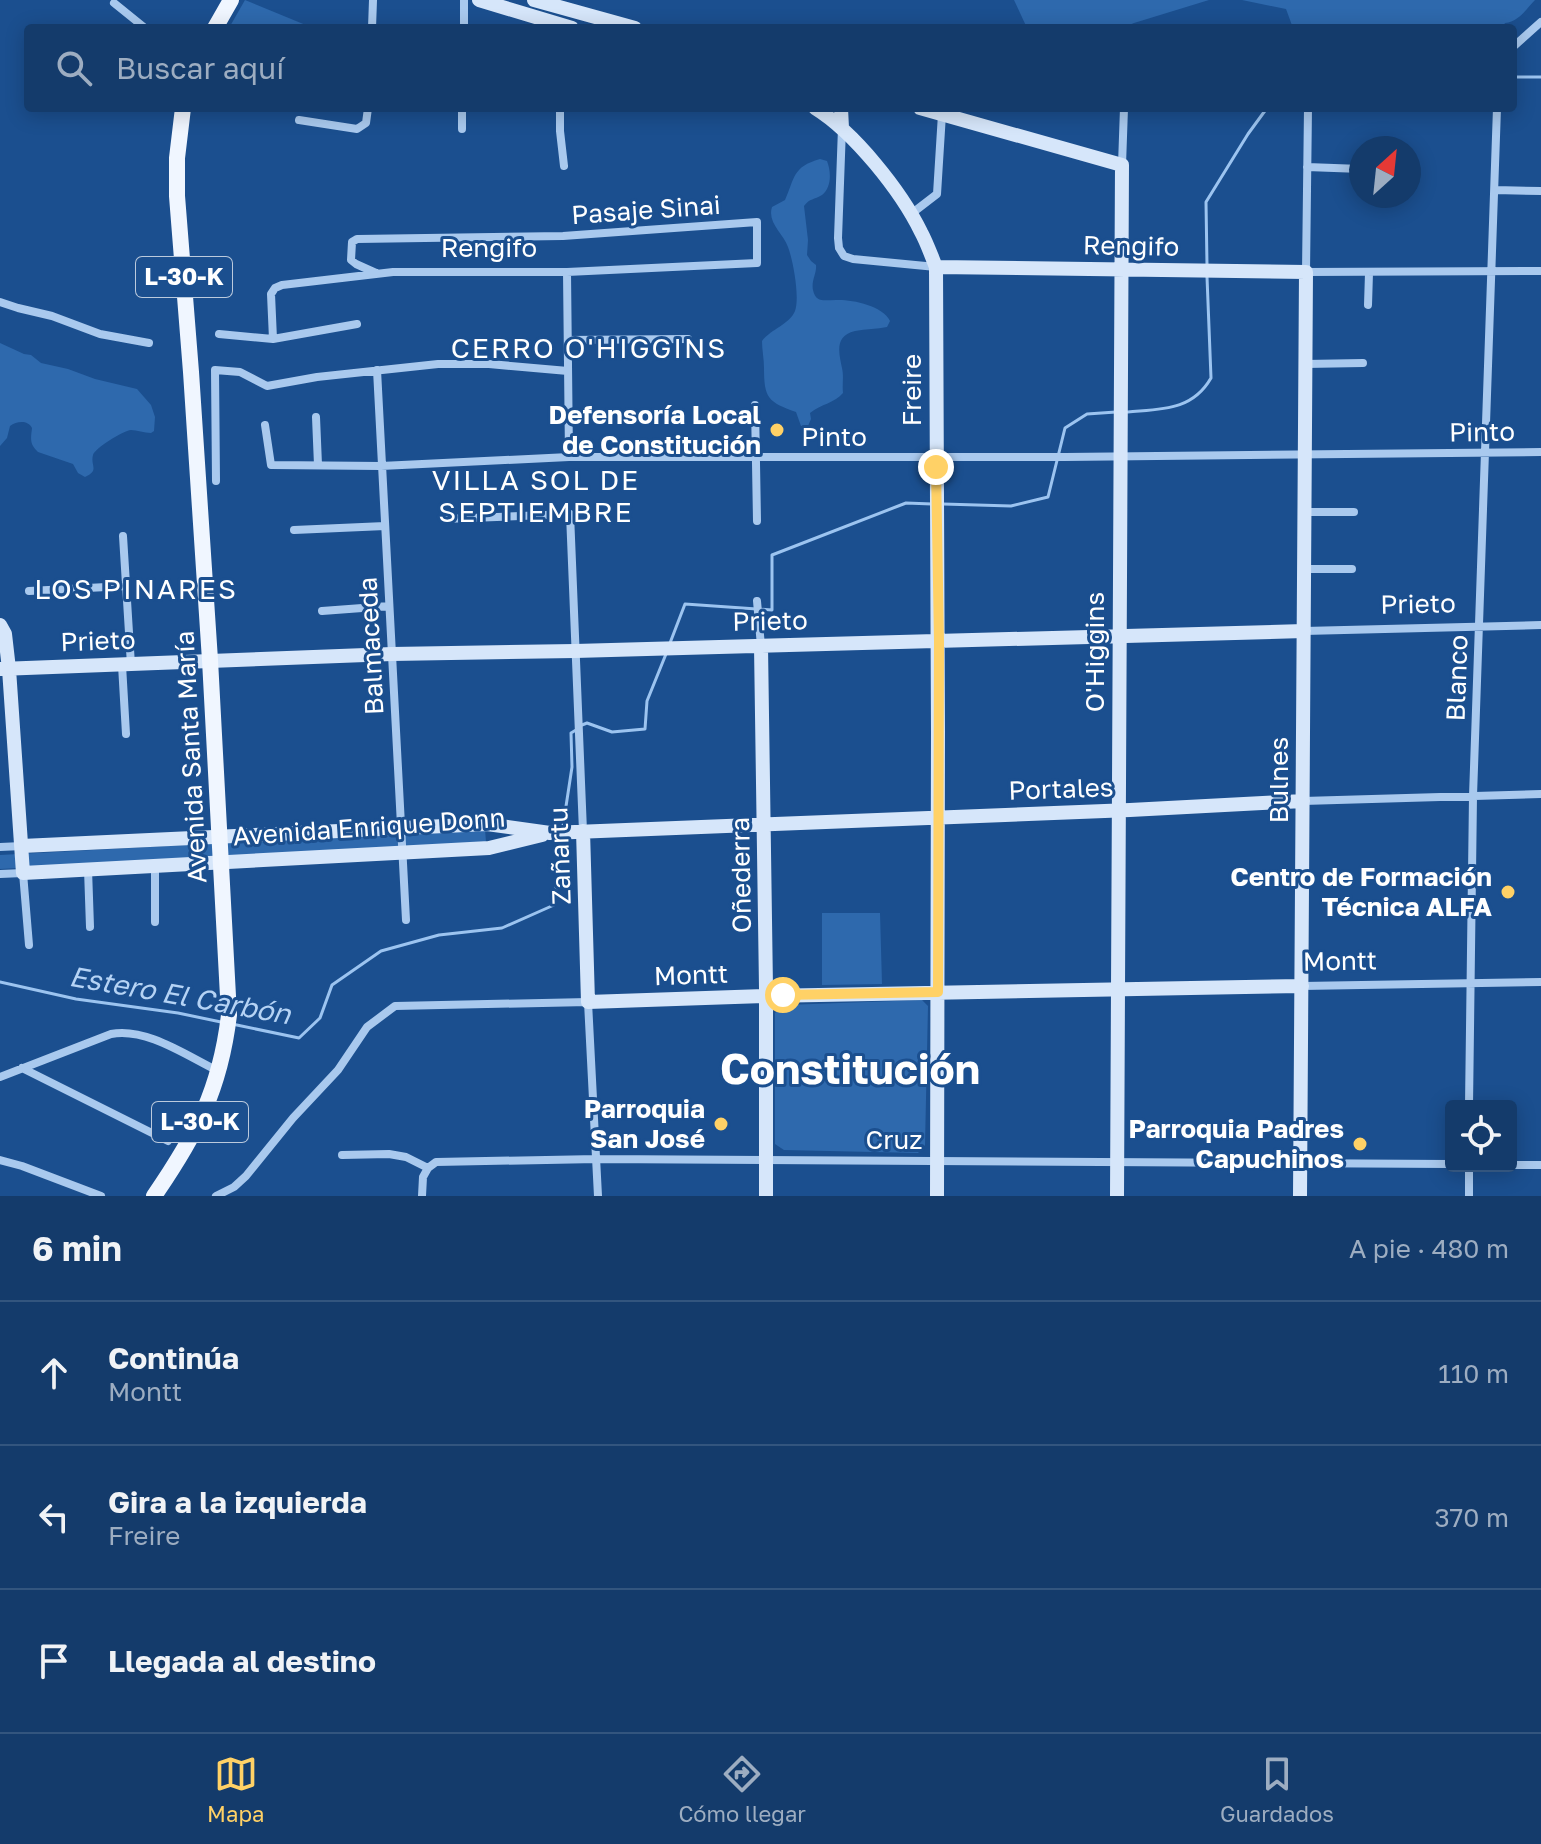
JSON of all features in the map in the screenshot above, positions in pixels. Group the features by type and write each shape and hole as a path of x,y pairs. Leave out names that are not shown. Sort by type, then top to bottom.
{"main road":[{"path":"217,24 231,0"},
{"name":"Avenida Santa María","path":"154,1196 198,1126 219,1071 229,1015 210,660 176,177 182,112"}],"street":[{"path":"372,24 373,0"},
{"path":"464,0 464,24"},
{"path":"479,0 557,24"},
{"path":"534,0 596,23"},
{"path":"114,3 140,24"},
{"path":"1517,43 1541,22"},
{"path":"299,120 357,129 366,123 367,112"},
{"path":"462,112 462,129"},
{"path":"560,112 564,166"},
{"name":"Freire","path":"822,112 842,128 871,159 911,214 936,267 939,641 937,1196"},
{"path":"841,112 842,128"},
{"path":"935,112 1122,165"},
{"name":"O'Higgins","path":"1117,1196 1124,112"},
{"name":"Bulnes","path":"1300,1196 1308,112"},
{"name":"Blanco","path":"1469,1100 1473,796 1497,112"},
{"path":"911,214 937,194 942,114"},
{"name":"Rengifo","path":"842,128 838,238 844,256 853,259 936,267 1369,273 1541,271"},
{"path":"1307,167 1349,169"},
{"path":"1495,190 1541,191"},
{"name":"Pasaje Sinai","path":"376,273 351,260 352,242 357,239 563,236 757,222 757,263"},
{"name":"Rengifo","path":"273,339 271,294 282,285 376,273 567,272 757,263"},
{"path":"567,272 569,457"},
{"path":"1368,305 1369,273"},
{"path":"0,302 52,316 100,334 149,343"},
{"path":"219,334 273,339 357,324"},
{"path":"568,340 688,339"},
{"path":"1305,364 1363,363"},
{"path":"216,481 215,370 240,372 267,386 317,377 438,364 489,364 568,371"},
{"name":"Balmaceda","path":"377,370 406,920"},
{"path":"755,405 757,521"},
{"path":"316,417 318,465"},
{"name":"Pinto","path":"265,425 271,465 381,466 569,457 1065,457 1541,452"},
{"path":"1304,512 1354,512"},
{"name":"Zañartu","path":"444,519 570,514 580,734 579,831 598,1196"},
{"path":"294,530 385,526"},
{"path":"123,536 126,734"},
{"path":"1304,569 1352,569"},
{"path":"29,591 126,586"},
{"name":"Oñederra","path":"757,601 761,646 764,824 766,1196"},
{"path":"322,611 389,606"},
{"path":"0,625 5,634 4,669 29,945"},
{"name":"Prieto","path":"4,669 392,654 1541,625"},
{"name":"Portales","path":"579,831 1541,794"},
{"name":"Avenida Enrique Donn","path":"0,847 487,824 550,833"},
{"path":"504,845 509,835 505,827"},
{"name":"Avenida Enrique Donn","path":"0,874 489,848 550,833 579,831"},
{"path":"273,834 274,859"},
{"path":"175,839 178,864"},
{"path":"155,866 155,922"},
{"path":"88,869 90,927"},
{"name":"Montt","path":"216,1196 234,1187 246,1176 293,1118 338,1070 367,1027 395,1006 938,992 1541,982"},
{"path":"0,1077 104,1036 125,1032 142,1035 219,1071"},
{"path":"22,1068 168,1141"},
{"name":"Cruz","path":"342,1155 389,1154 406,1157 428,1168 436,1162 597,1159 1445,1164"},
{"path":"0,1160 101,1196"},
{"path":"1517,1165 1541,1165"},
{"path":"422,1196 423,1177 428,1168"},
{"path":"1469,1172 1469,1196"}],"shaded area":[{"path":"245,0 303,24 231,24"},
{"path":"1014,0 1209,0 1132,24 1025,24"},
{"path":"1242,0 1535,0 1518,18 1504,24 1292,24 1286,9"},
{"path":"820,159 827,161 828,188 804,206 807,255 816,265 815,295 823,300 845,300 868,305 881,311 890,321 887,327 855,331 844,337 839,351 843,393 810,413 808,426 801,426 796,412 774,402 765,386 762,341 793,316 797,297 790,253 771,213 772,207 785,200 799,170"},
{"path":"0,343 31,355 41,363 137,389 151,405 155,417 154,431 131,430 110,440 95,452 93,470 85,477 78,473 73,464 38,452 32,444 32,428 25,423 10,426 7,438 0,446"},
{"path":"485,829 486,842 0,869 0,855"},
{"path":"822,913 880,913 882,984 822,985"},
{"path":"922,1000 928,1006 925,1145 918,1153 784,1150 775,1144 775,1013 785,1005"}],"waterway":[{"name":"Estero El Carbón","path":"1517,77 1541,77"},
{"name":"Estero El Carbón","path":"1207,265 1206,202 1264,112"},
{"name":"Estero El Carbón","path":"1128,412 1164,409 1185,402 1195,397 1211,378 1207,277"},
{"name":"Estero El Carbón","path":"943,504 1011,506 1048,497 1065,428 1087,414 1116,412"},
{"name":"Estero El Carbón","path":"670,643 685,604 772,610 772,555 906,503 932,504"},
{"name":"Estero El Carbón","path":"582,725 587,723 612,732 645,729 647,701 666,654"},
{"name":"Estero El Carbón","path":"563,826 572,767 571,733 576,730"},
{"name":"Estero El Carbón","path":"232,1024 299,1038 320,1018 332,985 381,951 439,935 502,928 554,905 562,838"},
{"name":"Estero El Carbón","path":"0,982 76,999 221,1022"}],"place":[{"name":"Defensoría Local de Constitución","path":"777,430"},
{"name":"Centro de Formación Técnica ALFA","path":"1508,892"},
{"name":"Parroquia San José","path":"721,1124"},
{"name":"Parroquia Padres Capuchinos","path":"1360,1144"}],"district":[{"name":"CERRO O'HIGGINS","path":"589,348"},
{"name":"VILLA SOL DE SEPTIEMBRE","path":"536,496"},
{"name":"LOS PINARES","path":"136,589"},
{"name":"Constitución","path":"850,1069"}],"route":[{"path":"783,995 938,992 936,467"}]}
